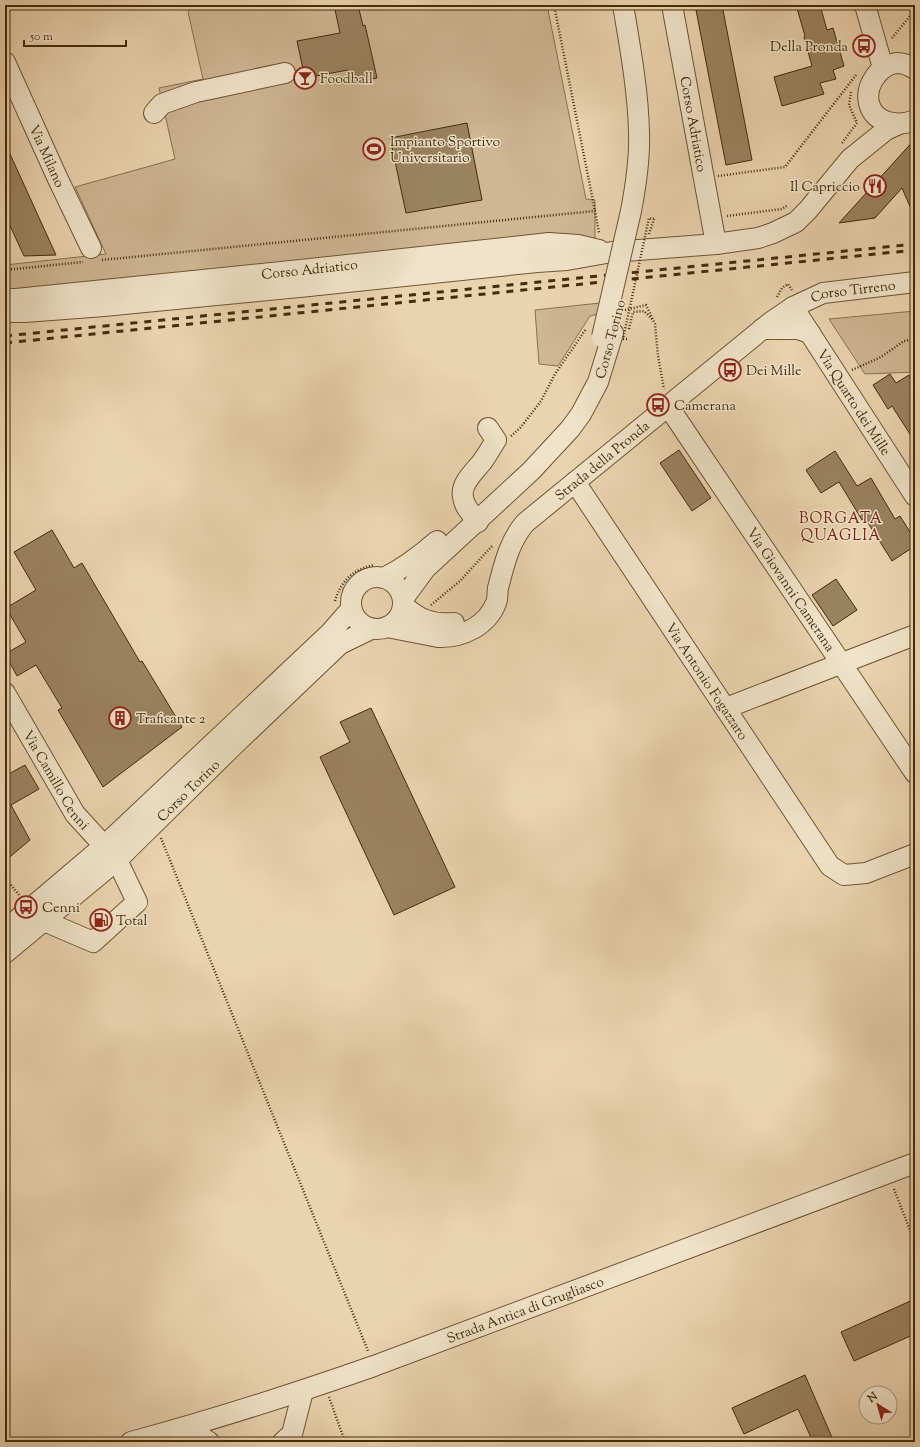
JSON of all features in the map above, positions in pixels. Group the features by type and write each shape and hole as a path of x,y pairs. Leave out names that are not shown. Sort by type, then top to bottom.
{"street":[{"name":"Corso Torino","path":"608,334 642,214 638,169 638,104 623,5"},
{"name":"Corso Torino","path":"5,930 155,823 340,644 395,622 401,615 403,602 425,569 564,420 584,389 618,312 642,214 650,142 649,114 634,5"},
{"name":"Corso Adriatico","path":"672,5 716,244"},
{"path":"844,153 857,141 869,118 870,83 875,76 881,60 865,5"},
{"path":"881,60 891,65 898,63 913,66"},
{"name":"Via Milano","path":"5,62 92,257"},
{"path":"154,113 162,104 196,92 285,73"},
{"path":"869,104 873,111 886,122 907,122"},
{"path":"844,153 886,130 907,122"},
{"name":"Corso Adriatico","path":"5,298 567,260 606,245 716,244 758,238 788,227 796,222 808,210 844,153"},
{"name":"Corso Adriatico","path":"5,312 26,312 104,306 310,278"},
{"name":"Corso Tirreno","path":"793,307 823,293 915,282"},
{"name":"Strada della Pronda","path":"379,628 447,638 462,634 475,628 489,614 496,603 498,590 510,547 516,533 525,523 762,329 793,307"},
{"name":"Via Quarto dei Mille","path":"793,307 915,496"},
{"path":"762,329 798,329 810,333"},
{"name":"Via Giovanni Camerana","path":"668,406 915,773"},
{"path":"474,517 463,498 462,490 470,475 482,462 496,440 488,428"},
{"name":"Via Antonio Fogazzaro","path":"575,482 830,866 844,875 866,873 915,854"},
{"name":"Corso Torino","path":"5,953 44,921 330,633 351,609 350,602 352,593 358,584 366,579 375,577 384,578 398,571 474,517"},
{"path":"384,578 397,586 403,602"},
{"name":"Strada della Pronda","path":"403,602 412,614 432,622 445,624 468,618 479,611 498,590"},
{"path":"351,609 356,620 363,626 379,628"},
{"path":"726,708 915,635"},
{"name":"Via Camillo Cenni","path":"5,693 75,814 111,853 137,902 93,942 44,921"},
{"name":"Strada Antica di Grugliasco","path":"131,1442 186,1428 324,1384 915,1163"},
{"path":"283,1442 292,1434 303,1391"},
{"path":"186,1428 209,1442"}],"path":[{"path":"554,5 595,211 606,245"},
{"path":"881,60 915,10"},
{"path":"704,178 785,167 859,71"},
{"path":"844,153 857,123 849,105 852,87 860,76"},
{"path":"723,216 782,209 794,202"},
{"path":"5,270 92,257 595,211"},
{"path":"608,334 623,339 649,218 642,214"},
{"path":"618,312 646,305 655,324 658,356 664,387"},
{"path":"510,436 521,427 541,401 555,374 608,334 633,312 644,311 655,324"},
{"path":"852,370 882,357 904,341 915,339"},
{"path":"429,606 460,582 494,543"},
{"path":"155,823 374,1366"},
{"path":"5,878 22,898"},
{"path":"888,1173 915,1243"},
{"path":"324,1384 345,1442"}],"shaded area":[{"name":"Impianto Sportivo Universitario","path":"193,5 547,5 586,199 595,200 595,241 5,295 5,265 106,254 75,187 175,159 159,88 203,79 188,12"},
{"path":"600,303 598,314 590,316 558,366 539,364 535,310"},
{"path":"915,311 915,372 865,374 829,319"}],"building":[{"path":"334,5 358,5 363,26 365,25 377,78 351,83 348,70 305,78 297,41 340,33"},
{"path":"722,5 752,160 726,165 696,10"},
{"path":"796,5 820,5 827,30 833,28 844,66 833,70 836,79 820,83 824,94 782,106 774,77 812,66"},
{"path":"467,123 482,200 406,213 390,138"},
{"path":"915,139 915,218 902,188 875,218 839,223"},
{"path":"5,143 56,255 24,256 5,215"},
{"path":"890,374 896,383 909,375 915,385 915,442 892,406 888,409 873,385"},
{"path":"679,450 711,498 692,511 660,463"},
{"path":"835,451 857,486 871,478 895,519 900,516 915,540 915,546 892,561 865,518 862,520 839,482 821,493 806,470"},
{"path":"52,530 74,568 82,563 140,662 142,661 182,727 103,787 58,710 62,708 36,665 17,676 5,654 26,642 6,608 36,590 14,552"},
{"path":"836,579 857,610 833,626 812,595"},
{"path":"371,708 455,887 394,915 320,757 350,742 340,722"},
{"path":"25,765 39,789 11,805 30,840 5,861 5,776"},
{"path":"915,1299 915,1334 854,1361 841,1332"},
{"path":"805,1375 834,1442 813,1442 798,1409 744,1434 732,1408"}],"railway":[{"path":"5,336 915,244"},
{"path":"5,343 915,250"}],"place":[{"name":"Della Pronda","path":"864,46"},
{"name":"Foodball","path":"305,78"},
{"name":"Impianto Sportivo Universitario","path":"374,149"},
{"name":"Il Capriccio","path":"875,186"},
{"name":"Dei Mille","path":"730,370"},
{"name":"Camerana","path":"658,405"},
{"name":"Traficante 2","path":"120,718"},
{"name":"Cenni","path":"26,907"},
{"name":"Total","path":"101,920"}],"district":[{"name":"BORGATA QUAGLIA","path":"841,526"}]}
